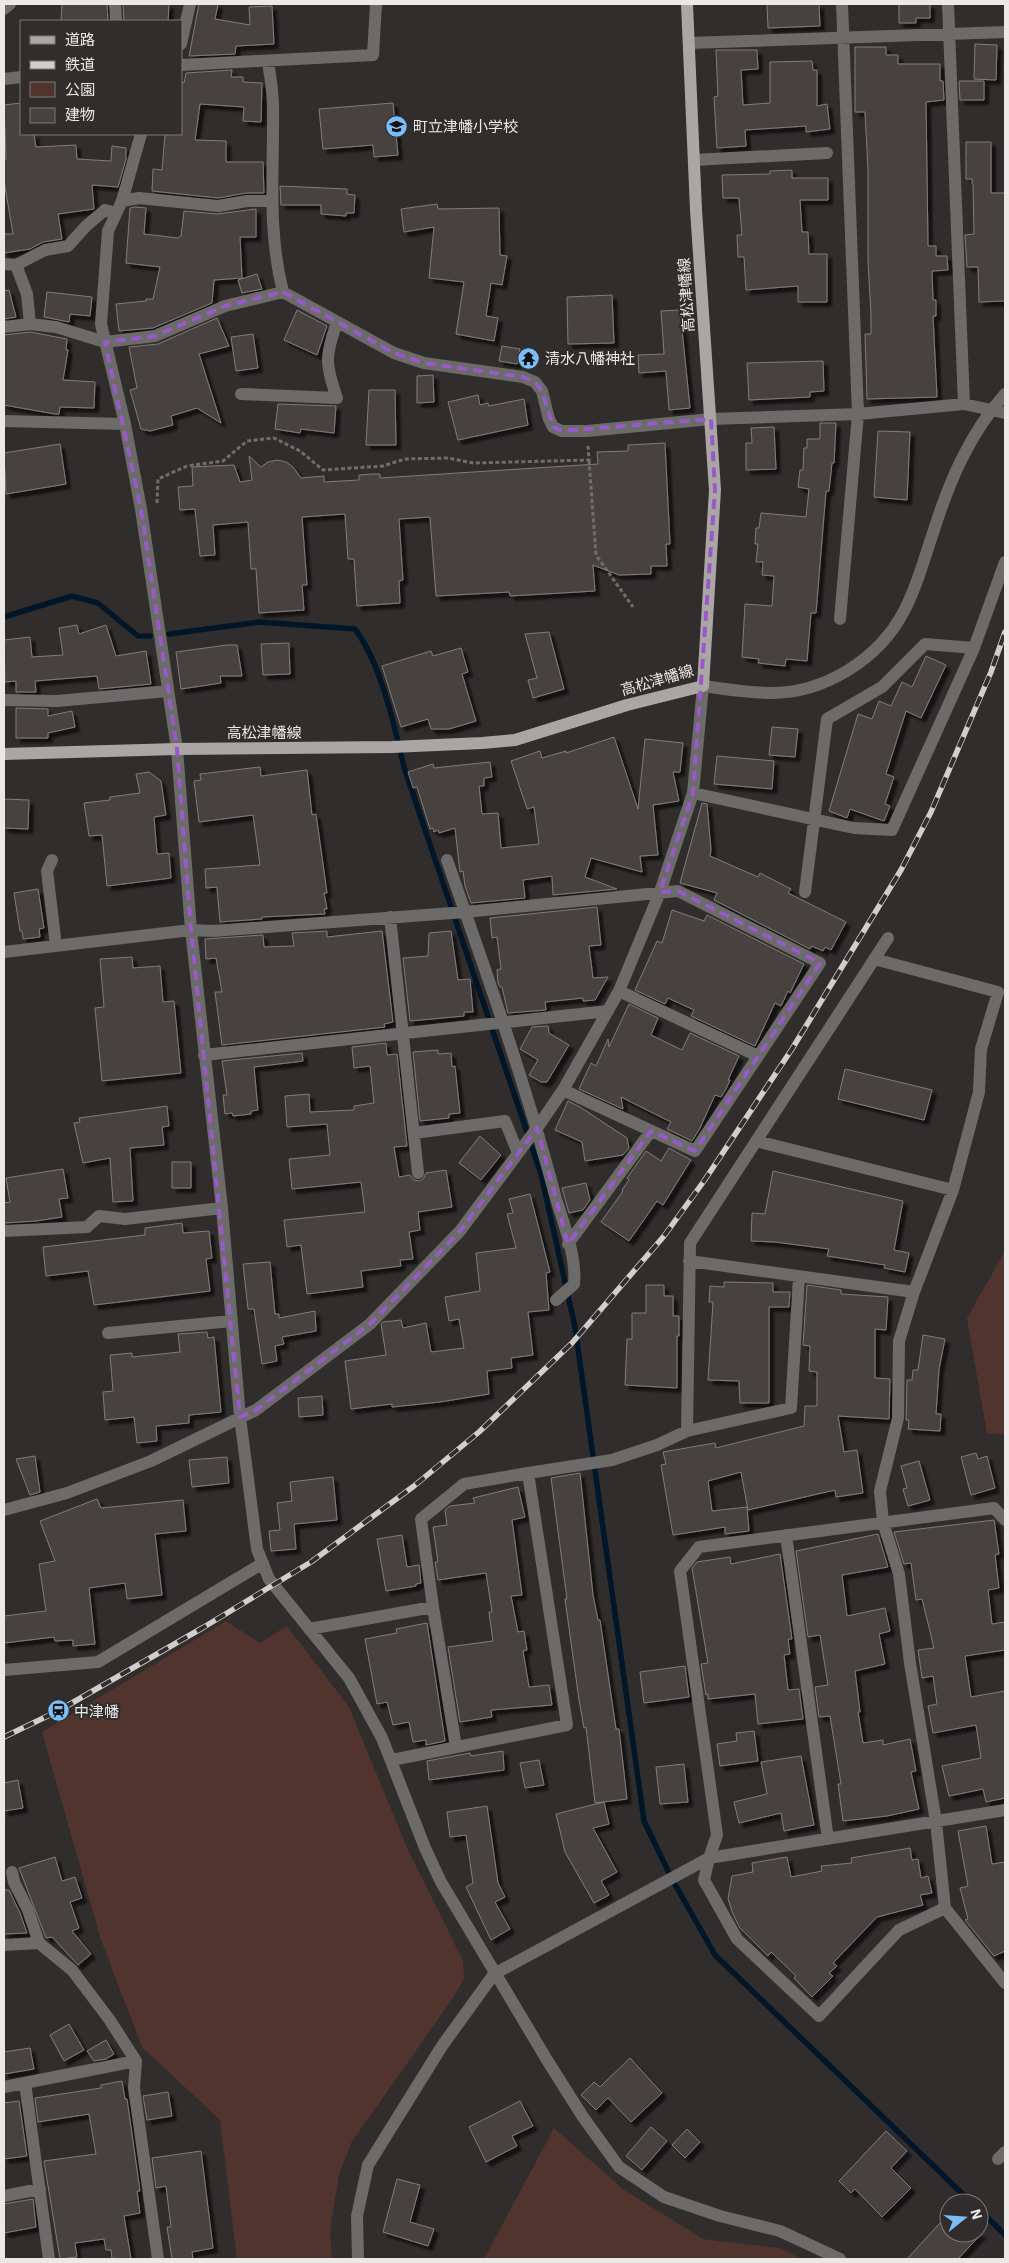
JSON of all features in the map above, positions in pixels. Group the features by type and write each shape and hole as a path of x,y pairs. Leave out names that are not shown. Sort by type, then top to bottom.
{"main road":[{"name":"高松津幡線","path":"4,754 177,748 392,747 515,740 627,705 703,686 715,490 694,160 687,4"}],"street":[{"path":"4,9 10,4"},
{"path":"115,4 116,20"},
{"path":"182,40 190,4"},
{"path":"182,65 373,55 376,4"},
{"path":"840,619 858,414 842,4"},
{"path":"948,4 964,404"},
{"path":"689,43 1005,32"},
{"path":"268,61 273,104 271,201 277,269 283,292"},
{"path":"4,79 20,77"},
{"path":"141,135 119,207 108,231 101,324 125,424 141,509 177,748 191,930 222,1208 240,1417 257,1549 269,1579 349,1678 392,1760 441,1882 494,1974 583,2117 619,2167 664,2197 720,2216 780,2231 840,2259"},
{"path":"694,160 827,153"},
{"path":"30,324 27,294 10,264 44,250 68,246 86,226 105,210 119,207 139,198 218,206 247,201 271,201"},
{"path":"4,327 30,324 56,327 105,342 155,336 225,306 283,292 394,352 424,363 523,377 535,382 542,390 553,427 562,431 587,431 711,419 858,414 964,404 1005,413"},
{"path":"242,394 337,398 327,370 328,347 337,322"},
{"path":"4,1510 67,1493 151,1461 256,1410 370,1324 460,1230 535,1131 563,1090 619,991 660,892 693,793 703,686 772,693 799,690 825,683 849,670 870,654 889,635 904,612 957,466 974,435 1005,394"},
{"path":"4,421 125,424"},
{"path":"693,793 854,828 892,830 974,648 1005,562"},
{"path":"805,892 827,719 882,687 925,644 974,648"},
{"path":"4,700 57,701 168,691"},
{"path":"52,860 47,871 56,946"},
{"path":"447,860 535,1131 568,1244 575,1272 572,1285 558,1298"},
{"path":"4,952 191,930 213,931 463,912 678,891 820,963 695,1151 563,1090"},
{"path":"390,917 418,1173"},
{"path":"687,1431 690,1243 888,938"},
{"path":"874,959 998,992 981,1049 980,1092 953,1190 914,1292 899,1341 898,1418 880,1491 883,1522 899,1574 910,1663 936,1822 945,1908 1005,1983"},
{"path":"619,991 758,1056"},
{"path":"204,1055 608,1011"},
{"path":"414,1132 505,1121 520,1151"},
{"path":"568,1244 651,1131"},
{"path":"756,1141 953,1190"},
{"path":"4,1231 87,1226 99,1216 125,1219 222,1208"},
{"path":"689,1262 914,1292"},
{"path":"456,1747 433,1607 421,1518 464,1484 601,1461 657,1445 687,1431 791,1408 799,1277"},
{"path":"108,1333 231,1321"},
{"path":"392,1760 568,1725 528,1473"},
{"path":"945,1908 900,1930 819,2016 738,1939 704,1880 717,1836 680,1571 698,1547 994,1508 1005,1520"},
{"path":"786,1535 828,1839"},
{"path":"4,1670 98,1662 263,1563"},
{"path":"308,1629 433,1607"},
{"path":"358,2259 357,2216 368,2165 442,2046 494,1974 678,1873 709,1858 1005,1810"},
{"path":"12,1872 39,1943 72,1970 109,2019 136,2061 134,2088 158,2259"},
{"path":"4,1945 39,1943"},
{"path":"4,2087 136,2061"},
{"path":"25,2083 49,2259"},
{"path":"4,2196 40,2189"}],"path":[{"path":"587,431 596,555 634,607"},
{"path":"141,509 157,507 158,479 186,466 223,461 247,441 274,438 300,451 323,470 383,466 405,459 448,458 473,463 589,460"}],"highlighted area":[{"path":"283,292 394,353 424,363 523,377 535,382 542,391 553,427 562,431 711,419 715,490 693,793 660,892 678,891 820,963 695,1151 651,1131 568,1244 537,1128 460,1231 370,1324 256,1410 240,1417 191,930 177,749 141,509 105,342 155,336 225,306"}],"green space":[{"path":"1005,1251 1005,1434 987,1434 967,1318"},
{"path":"226,1621 260,1643 287,1626 349,1707 405,1843 463,1961 464,1978 453,1998 351,2143 339,2175 330,2231 332,2259 237,2259 220,2120 142,2047 100,1937 42,1732"},
{"path":"554,2128 624,2190 703,2239 780,2248 801,2259 484,2259"}],"building":[{"path":"62,4 107,4 108,20 61,20"},
{"path":"123,4 169,4 168,20 124,20"},
{"path":"199,4 218,4 215,19 250,25 249,7 272,6 274,44 236,46 235,54 189,56"},
{"path":"767,4 819,4 820,26 768,28"},
{"path":"899,4 930,4 930,18 916,18 916,23 899,23"},
{"path":"975,44 997,45 996,80 974,79"},
{"path":"855,47 886,47 886,55 898,55 898,64 940,64 940,81 943,81 944,100 926,102 928,246 936,246 936,256 947,256 948,270 932,271 933,300 936,300 936,316 933,316 937,397 867,399 865,334 871,334 868,260 868,169 865,112 855,112"},
{"path":"716,50 757,50 758,69 741,70 743,105 770,103 770,62 812,61 813,70 817,70 817,106 827,104 830,129 806,132 806,126 745,130 746,146 717,148 714,97 718,96"},
{"path":"232,70 231,77 243,77 243,82 262,83 261,122 243,121 244,107 200,104 195,140 226,141 226,162 263,162 264,193 246,193 218,198 152,191 153,169 162,170 165,135 182,135 182,82 184,83 186,73"},
{"path":"959,81 984,81 984,100 960,100"},
{"path":"20,103 20,135 34,135 36,147 76,145 77,159 111,161 112,146 126,148 126,159 118,187 92,185 94,209 58,214 62,239 43,242 30,249 4,253 4,234 13,234 4,181 4,159 6,159 4,105"},
{"path":"393,103 398,155 374,157 373,145 323,149 319,109"},
{"path":"966,142 991,142 991,193 1005,193 1005,301 979,302 978,267 967,267 965,235 974,234 973,184 972,179 966,179"},
{"path":"792,170 792,178 828,178 828,200 800,200 802,232 808,232 809,254 827,254 827,302 798,302 798,286 746,290 744,257 738,257 737,235 742,235 739,198 723,198 722,175 770,174 770,171"},
{"path":"280,186 347,189 347,194 355,195 354,213 346,213 346,216 321,214 321,205 281,205"},
{"path":"437,204 438,209 499,208 500,255 507,256 502,285 491,283 486,316 498,318 494,341 456,334 464,282 429,278 434,227 404,232 401,209"},
{"path":"130,208 146,208 144,234 178,238 181,236 184,211 217,214 256,209 256,237 240,237 242,278 214,280 212,303 153,328 119,331 116,304 153,299 160,267 126,263"},
{"path":"257,274 262,289 242,293 238,280"},
{"path":"9,290 16,317 4,319 4,291"},
{"path":"47,292 92,297 90,316 70,314 69,322 44,317"},
{"path":"612,295 614,343 568,344 567,297"},
{"path":"297,310 327,326 317,355 284,340"},
{"path":"680,310 690,408 669,410 666,371 639,373 638,355 664,354 661,311"},
{"path":"217,318 229,346 199,354 221,423 197,408 171,416 173,425 150,431 141,429 130,390 137,388 129,347 158,344"},
{"path":"30,332 67,339 66,350 68,350 63,380 95,382 94,408 60,407 59,414 55,414 4,405 4,335"},
{"path":"253,334 258,368 236,371 231,337"},
{"path":"502,346 520,349 517,364 499,361"},
{"path":"823,361 824,391 810,392 810,397 749,400 747,363"},
{"path":"433,375 434,402 417,403 417,376"},
{"path":"369,390 395,390 396,445 366,445"},
{"path":"478,395 480,405 488,403 489,406 524,399 528,425 458,440 448,402"},
{"path":"278,404 336,406 334,433 301,429 300,433 275,429"},
{"path":"820,423 836,423 834,463 832,463 829,491 826,491 816,613 811,613 807,661 786,659 785,666 758,663 759,659 742,657 745,604 772,606 774,576 762,575 763,562 756,562 758,544 755,544 756,528 759,528 761,513 806,517 809,489 798,487 800,470 803,470 804,448 807,448 807,439 820,439"},
{"path":"774,427 776,469 746,470 746,443 752,443 751,428"},
{"path":"878,431 910,432 907,500 874,497"},
{"path":"665,443 670,544 666,544 667,566 651,566 651,574 619,575 593,565 595,591 510,596 509,592 436,596 430,517 399,519 403,580 399,581 400,603 357,606 354,559 348,559 345,514 302,517 307,585 302,585 304,610 259,613 256,569 251,569 248,522 213,525 215,555 200,556 195,509 180,510 178,487 193,486 192,467 234,465 240,482 252,480 249,456 261,467 268,462 277,460 286,462 293,467 301,478 324,476 324,482 359,480 359,475 373,474 380,474 380,478 598,464 597,452 628,451 628,445"},
{"path":"60,444 66,484 6,494 4,453"},
{"path":"77,625 79,634 106,625 116,656 146,651 151,684 99,689 97,676 35,681 36,692 16,692 16,681 5,682 4,640 30,637 32,657 63,655 59,628"},
{"path":"549,632 564,689 533,698 528,680 537,678 525,634"},
{"path":"289,643 290,674 263,675 261,644"},
{"path":"237,645 242,676 220,676 221,683 181,689 176,652"},
{"path":"461,648 468,672 462,674 476,721 449,729 431,729 428,719 401,727 382,666 431,651 433,656"},
{"path":"926,656 946,665 921,718 906,711 886,774 894,777 885,804 890,806 884,821 850,809 847,818 829,811 858,714 872,719 879,701 891,706 902,682 912,687"},
{"path":"16,708 48,709 48,716 72,711 75,727 48,733 48,738 16,738"},
{"path":"772,727 798,729 795,757 769,755"},
{"path":"614,737 638,809 645,739 683,743 680,772 673,772 679,801 653,805 658,855 640,856 642,872 591,858 585,877 617,889 553,895 552,876 523,880 525,898 471,903 465,886 463,871 460,872 455,828 439,833 438,830 434,832 433,828 430,829 417,787 413,788 408,772 433,764 434,768 490,762 492,777 484,778 484,786 479,786 482,814 498,813 501,848 539,844 534,807 527,809 511,761 540,751 542,758 566,751 566,753"},
{"path":"717,756 774,761 772,789 714,784"},
{"path":"260,767 261,776 307,770 312,815 316,814 327,893 324,893 327,909 324,909 325,914 262,917 262,919 220,922 217,887 206,888 205,869 260,865 253,815 199,822 194,781 201,780 200,774"},
{"path":"149,772 161,781 166,815 154,817 157,854 169,853 171,878 107,886 102,835 89,836 84,803 110,800 110,797 140,793 136,774"},
{"path":"4,799 29,800 28,829 4,828"},
{"path":"702,803 707,804 710,856 758,877 760,873 791,889 788,893 846,922 831,950 825,947 823,951 812,946 810,949 714,900 717,893 680,883"},
{"path":"38,889 44,928 39,929 40,937 23,939 14,893"},
{"path":"597,907 601,945 589,946 593,978 608,977 595,1000 583,1001 583,998 545,1002 546,1010 508,1013 502,987 498,983 497,970 501,969 497,937 492,938 490,918"},
{"path":"672,910 704,921 707,915 804,964 790,993 788,991 781,1006 775,1003 755,1046 691,1016 694,1010 668,998 665,1004 635,990 657,941 662,943"},
{"path":"327,931 327,937 382,931 393,1022 384,1024 385,1027 222,1045 215,992 222,992 216,958 206,959 205,939 263,935 264,947 294,946 292,933"},
{"path":"451,931 458,980 470,979 473,1012 464,1012 464,1016 410,1021 403,958 428,956 429,933"},
{"path":"132,957 133,968 160,966 163,1002 174,1001 181,1073 102,1081 95,1008 104,1007 100,959"},
{"path":"629,1004 658,1018 651,1035 682,1050 690,1033 739,1056 726,1089 721,1097 715,1095 692,1141 667,1129 671,1122 621,1097 623,1109 579,1089 591,1063 596,1066 608,1039 609,1047"},
{"path":"548,1026 549,1033 569,1045 547,1082 541,1082 529,1075 538,1060 520,1049 532,1027"},
{"path":"386,1043 387,1055 397,1054 407,1146 394,1147 399,1177 410,1175 414,1180 419,1181 423,1179 426,1173 446,1170 452,1207 418,1212 420,1230 409,1232 413,1259 400,1260 401,1266 361,1271 363,1287 307,1294 301,1245 287,1247 284,1220 365,1212 361,1182 292,1189 289,1159 330,1155 327,1124 287,1127 285,1096 309,1094 310,1112 354,1110 354,1106 374,1103 370,1066 354,1068 352,1047"},
{"path":"438,1050 438,1054 451,1053 452,1067 455,1066 460,1113 449,1114 449,1118 420,1121 413,1052"},
{"path":"302,1053 303,1061 254,1067 258,1110 251,1111 251,1114 233,1116 232,1113 225,1114 223,1095 227,1095 222,1061"},
{"path":"845,1069 932,1090 924,1120 838,1099"},
{"path":"568,1101 627,1138 629,1148 623,1155 585,1161 582,1142 555,1130"},
{"path":"167,1106 169,1126 162,1127 164,1145 130,1148 133,1201 113,1202 110,1158 83,1163 74,1123 80,1122 79,1118"},
{"path":"480,1136 501,1155 481,1180 459,1163"},
{"path":"669,1148 691,1160 663,1205 657,1201 629,1241 601,1222 623,1191 629,1180 627,1178 646,1151 661,1161"},
{"path":"172,1162 191,1162 191,1188 172,1188"},
{"path":"63,1169 68,1198 59,1199 62,1217 4,1223 4,1203 10,1202 6,1178"},
{"path":"773,1171 903,1201 894,1250 909,1253 905,1272 884,1268 885,1265 827,1256 829,1249 751,1241 752,1213 765,1214"},
{"path":"586,1183 590,1200 583,1210 569,1213 562,1188"},
{"path":"530,1194 550,1272 546,1273 549,1310 528,1312 533,1355 511,1358 512,1368 487,1371 489,1394 440,1402 392,1407 392,1404 351,1409 345,1361 386,1355 381,1324 383,1322 401,1320 403,1328 426,1323 431,1352 464,1348 459,1319 449,1321 445,1297 480,1291 476,1253 516,1248 507,1214 513,1213 509,1199"},
{"path":"182,1223 183,1233 209,1231 212,1258 206,1259 210,1291 94,1305 88,1271 46,1276 43,1247 145,1235 145,1228"},
{"path":"270,1262 275,1314 279,1314 279,1318 315,1311 316,1331 282,1337 284,1344 275,1346 277,1361 262,1364 254,1309 248,1309 243,1264"},
{"path":"724,1282 773,1283 773,1292 790,1292 789,1307 769,1307 769,1403 740,1403 739,1381 708,1380 713,1302 709,1302 710,1286 724,1287"},
{"path":"646,1285 664,1285 664,1296 673,1296 673,1316 679,1316 677,1388 625,1385 627,1339 632,1339 632,1313 646,1313"},
{"path":"807,1285 841,1290 841,1294 888,1297 886,1330 875,1329 875,1378 890,1379 889,1419 838,1416 844,1452 857,1450 863,1493 836,1497 835,1490 748,1510 741,1472 708,1481 712,1511 747,1507 749,1531 725,1534 725,1527 673,1535 661,1465 666,1464 663,1452 715,1443 716,1448 804,1426 805,1406 817,1406 817,1372 809,1371 810,1346 803,1345"},
{"path":"207,1332 208,1338 214,1337 221,1412 189,1415 189,1423 156,1426 157,1441 137,1443 134,1417 105,1420 103,1392 113,1391 110,1355 132,1353 132,1357 180,1352 178,1334"},
{"path":"923,1335 945,1339 939,1369 936,1414 941,1414 940,1431 908,1429 909,1420 906,1420 907,1380 912,1380 913,1370 918,1370"},
{"path":"322,1396 323,1415 299,1417 298,1398"},
{"path":"976,1453 978,1459 987,1456 995,1488 971,1495 961,1457"},
{"path":"35,1456 40,1492 30,1495 16,1459"},
{"path":"227,1457 229,1483 192,1487 189,1460"},
{"path":"919,1461 930,1500 908,1506 903,1489 907,1488 901,1466"},
{"path":"580,1473 593,1595 598,1620 600,1620 616,1729 619,1729 627,1799 595,1803 586,1727 584,1728 579,1700 565,1599 567,1599 551,1478"},
{"path":"333,1477 337,1520 294,1524 296,1549 271,1551 269,1531 280,1530 277,1503 292,1501 290,1482"},
{"path":"518,1487 525,1517 512,1520 522,1595 511,1596 518,1632 524,1631 527,1650 523,1651 529,1687 549,1685 552,1705 491,1710 492,1717 460,1722 448,1647 493,1641 489,1612 492,1612 486,1573 438,1580 435,1562 438,1562 433,1527 447,1525 445,1510 450,1506 475,1503 473,1498"},
{"path":"97,1499 101,1508 183,1500 186,1531 155,1534 162,1595 127,1599 125,1583 89,1588 95,1644 73,1646 73,1640 55,1641 54,1637 4,1643 4,1616 46,1611 39,1564 55,1561 40,1521"},
{"path":"994,1520 999,1554 995,1555 999,1588 988,1590 992,1624 1005,1622 1005,1650 965,1656 971,1697 1005,1691 1005,1798 986,1802 983,1789 949,1796 942,1766 981,1758 976,1725 933,1733 928,1706 937,1704 933,1676 922,1678 918,1650 934,1648 922,1599 916,1600 911,1563 904,1564 894,1532"},
{"path":"878,1534 888,1567 842,1575 847,1616 885,1608 890,1631 879,1634 885,1664 855,1671 860,1712 858,1712 863,1743 883,1740 883,1745 910,1739 916,1771 911,1772 919,1809 887,1816 843,1821 838,1784 841,1784 830,1716 819,1717 815,1687 828,1685 820,1635 808,1637 796,1551"},
{"path":"402,1535 407,1567 419,1565 421,1583 416,1584 416,1586 386,1591 377,1539"},
{"path":"780,1554 792,1639 788,1639 790,1654 784,1655 788,1690 799,1689 803,1719 758,1724 755,1694 708,1699 708,1694 706,1695 701,1664 708,1663 692,1568 697,1562 730,1557 731,1564"},
{"path":"427,1623 445,1741 426,1745 426,1740 413,1742 409,1722 393,1725 387,1702 377,1704 365,1639 397,1633 396,1629"},
{"path":"685,1666 689,1697 644,1703 640,1672"},
{"path":"754,1731 758,1761 720,1766 717,1744 737,1741 736,1733"},
{"path":"503,1751 504,1770 429,1780 427,1761 470,1753 471,1756"},
{"path":"801,1756 814,1825 784,1831 781,1813 739,1823 734,1802 767,1794 761,1762"},
{"path":"539,1760 544,1785 525,1788 520,1763"},
{"path":"684,1764 688,1802 660,1804 656,1767"},
{"path":"18,1780 23,1808 4,1811 4,1783"},
{"path":"604,1802 609,1824 593,1828 617,1872 601,1881 609,1895 594,1903 565,1852 556,1814"},
{"path":"487,1806 498,1883 505,1897 495,1902 510,1929 491,1940 466,1887 473,1883 466,1835 450,1837 447,1812"},
{"path":"986,1826 992,1864 1005,1862 1005,1951 994,1956 965,1920 968,1919 960,1888 968,1886 958,1831"},
{"path":"910,1848 912,1860 918,1859 921,1878 928,1876 932,1893 920,1895 923,1905 877,1917 833,1963 837,1966 829,1973 833,1976 812,1997 794,1978 796,1976 771,1952 768,1956 740,1928 728,1899 732,1876 753,1872 752,1863 787,1857 791,1877 822,1871 821,1866 852,1863 851,1858"},
{"path":"55,1857 62,1881 75,1877 82,1898 70,1902 79,1928 72,1931 91,1954 78,1965 52,1937 46,1938 19,1868"},
{"path":"4,1890 9,1890 27,1933 4,1934"},
{"path":"69,2024 84,2050 64,2061 50,2035"},
{"path":"106,2040 114,2054 106,2059 94,2061 87,2051"},
{"path":"30,2048 34,2069 4,2074 4,2052"},
{"path":"630,2058 662,2093 631,2122 608,2098 596,2110 581,2095 594,2082 600,2087"},
{"path":"122,2081 125,2099 127,2099 140,2191 137,2191 140,2213 124,2216 131,2259 112,2259 111,2250 106,2250 104,2239 75,2243 77,2257 60,2259 44,2161 96,2154 89,2114 38,2122 35,2098 101,2088 101,2085"},
{"path":"168,2092 172,2116 147,2120 143,2096"},
{"path":"19,2101 27,2156 4,2159 4,2103"},
{"path":"520,2101 533,2126 512,2136 517,2146 486,2162 469,2127"},
{"path":"651,2127 667,2141 642,2170 626,2156"},
{"path":"687,2129 700,2142 685,2158 672,2145"},
{"path":"886,2131 907,2151 891,2168 911,2188 882,2217 855,2189 851,2193 839,2181"},
{"path":"201,2151 213,2248 192,2252 193,2259 172,2259 167,2227 171,2227 166,2186 156,2188 152,2158"},
{"path":"397,2179 420,2185 410,2222 434,2229 428,2246 383,2232"},
{"path":"33,2199 36,2227 4,2233 4,2204"},
{"path":"939,2224 939,2243 973,2243 958,2259 907,2259"}],"waterway":[{"path":"4,617 72,596 98,603 138,636 150,636"},
{"path":"169,634 259,622 355,629 364,643 386,695 404,767 541,1174 575,1327 644,1821 672,1879 715,1955 962,2193"},
{"path":"989,2219 1005,2235"}],"railway":[{"path":"4,1737 58,1711 204,1627 311,1562 414,1486 479,1432 572,1343 664,1236 704,1181 792,1049 901,870 931,812 991,672 1005,632"}],"place":[{"name":"町立津幡小学校","path":"397,126"},
{"name":"清水八幡神社","path":"529,358"},
{"name":"中津幡","path":"58,1711"}]}
